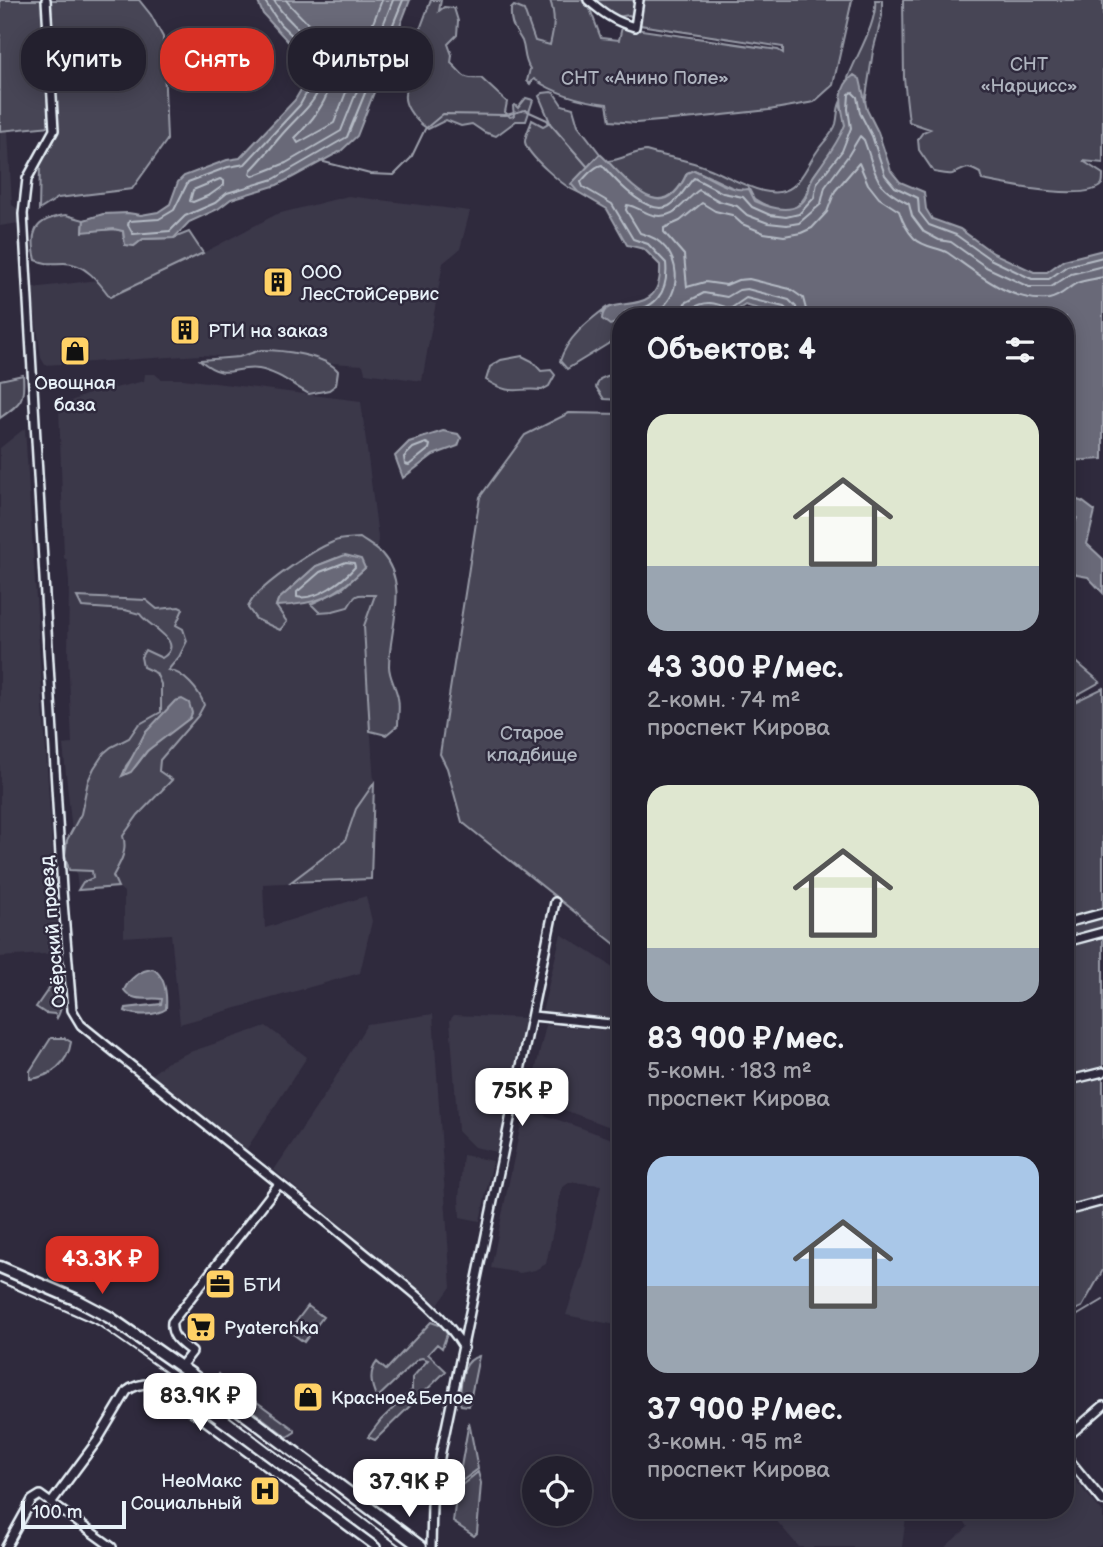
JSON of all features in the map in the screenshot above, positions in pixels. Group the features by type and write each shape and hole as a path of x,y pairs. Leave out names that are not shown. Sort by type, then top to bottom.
{"main road":[{"path":"0,1267 77,1300 109,1317 181,1366 421,1547"}],"street":[{"name":"Озёрский проезд","path":"46,0 54,130 27,179 23,214 72,1010 81,1025 429,1307 456,1335 464,1348"},
{"path":"588,0 606,16 635,27 639,0"},
{"path":"431,1547 432,1504 555,902"},
{"path":"1074,921 1103,913"},
{"path":"1074,940 1103,932"},
{"path":"533,1016 612,1024"},
{"path":"1074,1079 1103,1072"},
{"path":"181,1366 192,1352 173,1336 172,1322 279,1184"},
{"path":"1074,1209 1103,1201"},
{"path":"51,1503 97,1441 128,1391 133,1386 155,1384 376,1547"},
{"path":"1074,1431 1103,1406"},
{"path":"1074,1466 1103,1501"},
{"path":"6,1547 32,1500 40,1495 112,1547"},
{"path":"10,1539 18,1547"}],"shaded area":[{"path":"519,0 550,0 555,24 550,45 535,41 524,10 514,6"},
{"path":"0,131 8,131 12,205 18,209 19,223 0,226"},
{"path":"348,196 470,211 460,249 443,263 422,381 365,373 363,365 201,355 45,365 41,358 32,288 98,280 110,297 277,214"},
{"path":"145,374 155,374 161,379 183,379 361,401 378,537 375,594 364,626 374,783 371,879 263,884 265,928 366,896 372,921 360,973 180,1024 171,934 124,937 124,892 118,887 78,890 63,745 72,744 68,653 69,582 67,560 64,558 59,406 100,389 102,382 111,380 115,388 144,381"},
{"path":"25,428 59,953 0,957 0,448"},
{"path":"561,934 612,966 612,1023 541,1016"},
{"path":"433,1014 451,1287 438,1305 274,1170 328,1090 367,1024"},
{"path":"454,1015 527,1018 525,1039 497,1152 474,1147 458,1131 450,1020"},
{"path":"546,1025 612,1030 612,1128 529,1097"},
{"path":"266,1026 307,1057 246,1150 152,1074 169,1061 190,1052"},
{"path":"530,1110 612,1139 612,1324 566,1315 584,1258 601,1185 570,1182 562,1188 546,1264 520,1273 491,1268 522,1119"},
{"path":"463,1155 493,1161 480,1221 460,1217"},
{"path":"1074,1479 1103,1513 1103,1543 1098,1547 945,1547 968,1527 963,1519 1074,1519"},
{"path":"775,1519 906,1519 902,1547 799,1547"}],"green space":[{"path":"0,0 139,0 160,32 160,91 165,91 167,140 132,189 58,198 39,210 40,165 59,129 51,126 0,131"},
{"path":"431,0 441,0 439,11 444,7 454,8 458,21 457,35 448,44 452,55 451,63 466,77 481,78 507,102 505,112 510,117 514,116 513,106 518,108 526,98 533,100 526,121 516,121 496,136 472,124 461,126 446,120 428,129 418,121 406,104 406,91 433,91 433,28 420,28"},
{"name":"СНТ «Анино Поле»","path":"550,0 583,0 590,9 601,38 619,40 622,27 778,50 783,53 783,47 640,25 639,20 629,15 617,17 594,0 852,0 833,85 814,102 769,110 636,123 610,121 607,104 569,96 534,79 530,84 527,81 530,69 522,41 512,24 511,9 514,6 524,10 535,41 550,45 554,22"},
{"path":"875,0 882,0 882,16 873,51 865,103 861,90 849,79 847,81 873,19"},
{"name":"СНТ «Нарцисс»","path":"903,0 1103,0 1103,163 1083,161 1103,174 1102,184 1080,192 1063,192 982,180 980,173 968,168 950,174 934,172 919,150 918,139 923,132 930,129 909,122 904,78"},
{"path":"551,92 562,105 573,108 578,125 600,154 572,184 578,192 547,170 532,155 525,142 532,120 543,126 550,122 539,96"},
{"path":"840,103 845,124 842,136 812,178 804,199 789,210 782,211 766,206 745,193 694,170 687,173 678,188 669,196 659,199 648,197 627,183 608,161 646,151 701,165 756,189 784,191 798,182 833,131"},
{"path":"66,215 84,220 83,231 123,231 124,241 134,246 143,239 174,238 189,232 203,253 110,297 96,280 78,266 36,260 33,241 37,228 47,220"},
{"path":"607,307 602,313 612,321 612,342 567,369 560,361 563,353 573,337"},
{"path":"261,350 291,352 323,361 338,371 336,385 329,390 309,394 266,371 250,368 230,372 217,371 200,360 239,357"},
{"path":"522,356 532,361 541,371 551,370 555,375 549,386 542,390 508,390 486,380 490,367 501,360"},
{"path":"612,374 612,399 604,399 596,387 600,379"},
{"path":"23,375 20,401 0,418 0,380"},
{"name":"Старое кладбище","path":"569,413 612,414 612,942 462,822 447,768 440,754 480,497 525,435"},
{"path":"360,538 382,554 390,566 397,594 389,666 399,701 398,725 386,735 370,731 364,626 375,595 359,595 348,607 333,611 319,612 311,604 342,589 365,568 336,558 316,566 278,600 276,606 287,622 280,630 256,619 248,608 260,591 313,553 336,541"},
{"path":"77,597 146,600 157,609 183,609 176,625 183,629 187,641 168,670 179,674 190,683 204,705 198,716 160,760 159,771 172,780 138,815 123,836 124,852 113,876 118,887 78,890 83,882 93,878 92,871 69,870 65,855 67,840 81,814 88,781 104,753 129,738 138,725 161,712 161,684 156,673 143,667 141,657 145,650 162,658 171,646 163,634 140,614 125,610 82,607","holes":["190,718 154,744 135,767 123,775 145,733 155,723"]},
{"path":"1074,660 1100,682 1074,697"},
{"path":"1103,688 1103,1270 1082,1307 1074,1310 1074,702"},
{"path":"374,783 371,879 291,882 345,841 356,809"},
{"path":"54,981 54,986 58,987 62,998 57,1018 55,1014 45,1013 36,1007"},
{"path":"51,1038 64,1038 71,1042 66,1056 51,1072 30,1079 30,1071"},
{"path":"308,1306 323,1317 304,1342 289,1331"},
{"path":"431,1322 442,1326 447,1334 442,1348 437,1344 428,1354 446,1371 375,1440 368,1437 381,1420 412,1390 412,1378 428,1360 418,1359 377,1398 371,1380 374,1366 377,1362 386,1370"},
{"path":"479,1356 469,1406 461,1405 459,1400 465,1368"},
{"path":"219,1374 295,1432 287,1437 220,1386 216,1380"},
{"path":"469,1422 478,1469 458,1484"},
{"path":"478,1472 481,1483 477,1533 474,1536 453,1522 457,1489"}],"water":[{"path":"257,0 410,0 399,28 288,28 288,42 263,14"},
{"path":"854,75 860,79 867,110 878,132 891,171 900,182 924,192 926,209 932,219 960,229 993,253 1034,272 1047,272 1064,260 1103,250 1103,459 1074,461 1074,308 756,308 745,305 740,308 612,308 612,324 602,319 605,311 612,306 643,301 652,295 658,283 660,265 644,249 627,245 607,209 578,192 571,184 600,154 632,186 655,199 667,198 677,190 687,173 694,170 728,186 749,189 755,201 762,204 792,208 804,201 812,179 842,132 845,125 841,105 842,92"},
{"path":"300,91 375,91 357,136 341,151 277,185 231,199 218,209 189,222 174,238 143,239 134,246 125,245 123,231 114,229 83,232 84,220 103,214 141,215 158,212 170,204 178,182 184,176 240,158"},
{"path":"443,431 458,434 461,438 458,446 433,455 403,478 395,456 409,442"},
{"path":"1074,499 1095,511 1087,544 1103,559 1103,593 1088,577 1074,573 1074,525 1077,518 1074,516"},
{"path":"345,555 361,559 365,568 345,586 315,601 276,606 278,600 316,566"},
{"path":"182,699 189,703 192,713 190,718 147,751 131,772 122,776 145,733 175,701"},
{"path":"153,969 163,981 166,1009 146,1014 125,1011 126,1008 161,1004 162,999 136,998 124,990 136,976"}],"waterway":[{"path":"320,161 370,174 394,175 411,158 425,129 443,114 506,115 525,110 547,120 587,166"},
{"path":"1074,1317 1103,1300"}],"tram line":[{"path":"0,1282 98,1325 230,1417 401,1547"}],"place":[{"name":"ООО ЛесСтойСервис","path":"278,282"},
{"name":"РТИ на заказ","path":"185,330"},
{"name":"Овощная база","path":"75,351"},
{"name":"БТИ","path":"220,1284"},
{"name":"Pyaterchka","path":"201,1327"},
{"name":"Красное&Белое","path":"308,1397"},
{"name":"НеоМакс Социальный","path":"265,1491"}]}
